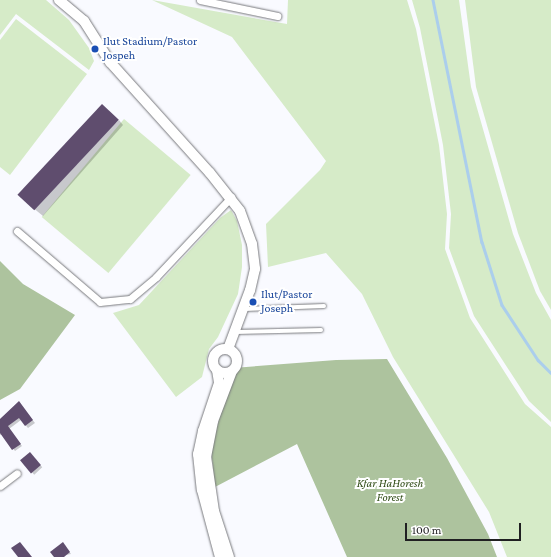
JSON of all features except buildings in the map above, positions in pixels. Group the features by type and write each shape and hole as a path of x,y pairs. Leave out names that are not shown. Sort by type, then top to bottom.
{"street":[{"path":"61,0 84,21 110,62 231,197 240,211 252,244 255,269 243,310 228,349"},
{"path":"200,0 277,16"},
{"path":"17,231 100,302 130,299 156,277 231,197"},
{"path":"220,557 203,496 198,454 203,431 219,383 217,370 213,363 214,356 220,350 228,349"},
{"path":"228,349 238,359 213,421 206,457 214,511 229,557"},
{"path":"217,370 224,374 232,371"},
{"path":"0,486 17,473"}],"lane":[{"path":"243,310 324,306"},
{"path":"235,332 321,330"}],"green space":[{"path":"0,0 46,0 69,20 89,48 94,61 89,70 16,14 0,35"},
{"path":"152,0 287,24 288,0 407,0 416,29 439,145 447,214 445,249 470,318 525,404 551,427 551,557 507,557 489,512 393,357 362,294 326,253 268,267 266,224 320,170 326,161 232,37"},
{"path":"412,0 459,0 471,87 513,234 536,293 551,320 551,422 529,401 474,316 449,248 451,214 443,145 420,28"},
{"path":"465,0 551,0 551,310 540,291 518,233 476,87"},
{"path":"16,19 87,74 10,175 0,167 0,40"},
{"path":"124,119 191,175 108,273 42,217"},
{"path":"231,210 237,221 242,245 242,267 238,294 218,337 209,349 202,377 176,397 113,313 139,305 220,218"},
{"path":"0,261 23,284 75,315 20,389 0,400"},
{"name":"Kfar HaHoresh Forest","path":"387,359 447,458 488,534 497,557 347,557 297,444 215,487 211,449 233,368 336,360"}],"waterway":[{"path":"433,0 482,242 502,305 538,360 551,373"}],"place":[{"name":"Ilut Stadium/Pastor Jospeh","path":"95,49"},
{"name":"Ilut/Pastor Joseph","path":"253,302"}]}
